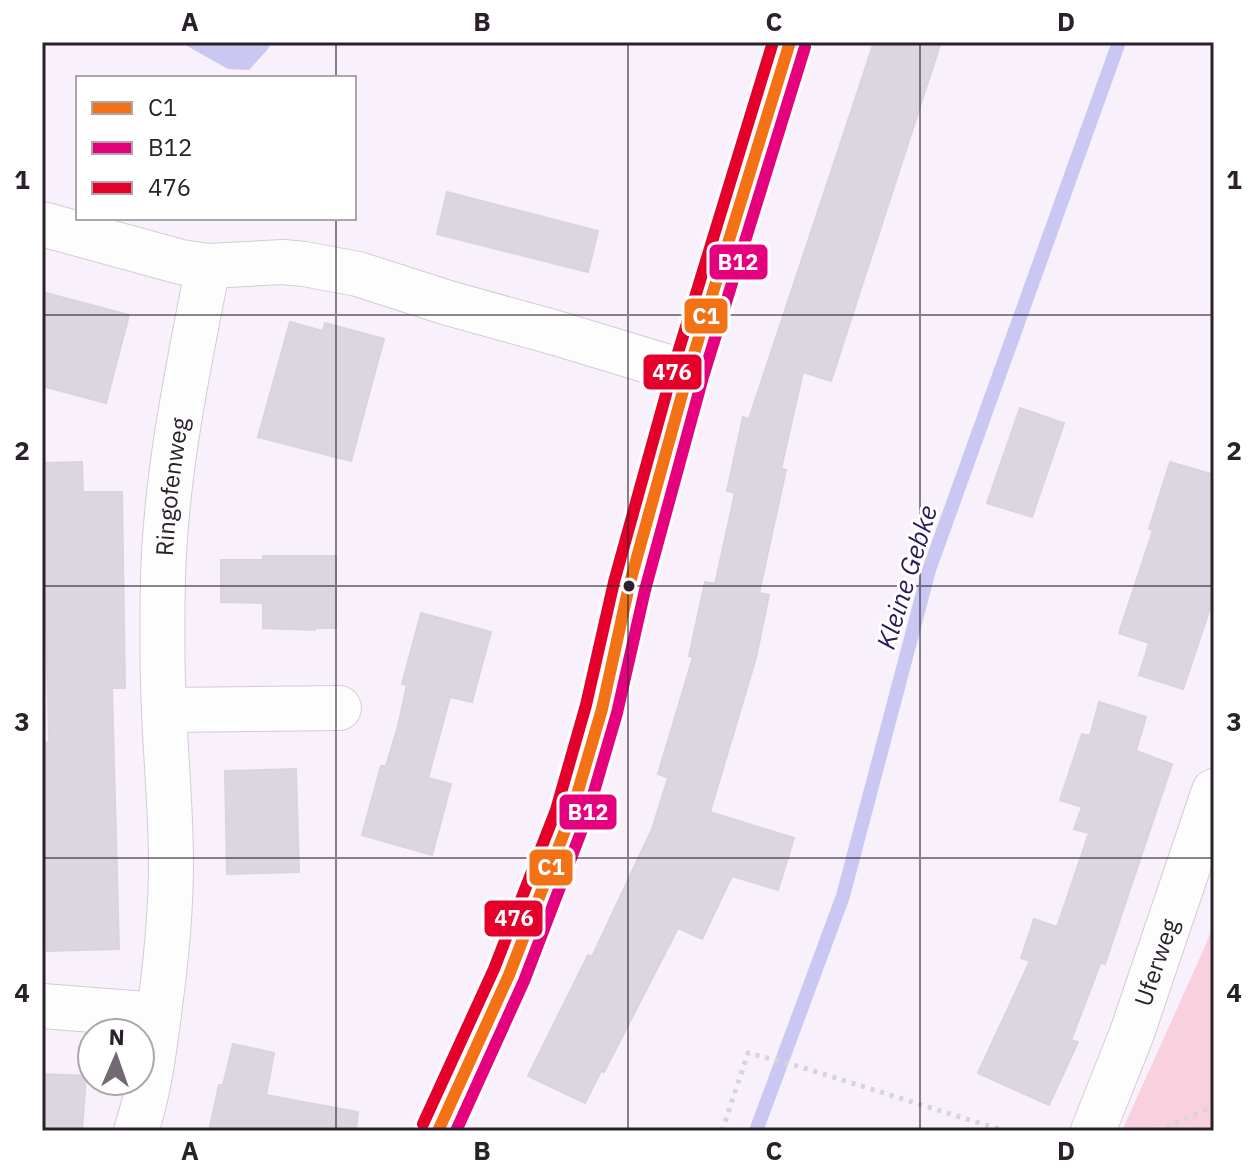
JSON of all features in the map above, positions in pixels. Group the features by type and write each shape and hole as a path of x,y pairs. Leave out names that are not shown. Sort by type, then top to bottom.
{"street":[{"path":"438,1131 509,975 571,815 602,709 629,586 688,373 790,42"},
{"path":"42,224 181,262 208,266 283,262 358,274 688,373"},
{"name":"Ringofenweg","path":"136,1131 152,1070 165,967 171,861 164,710 163,576 172,465 208,266"},
{"path":"164,710 339,708"},
{"name":"Uferweg","path":"1093,1131 1132,1033 1214,791"},
{"path":"42,1006 159,1015"}],"path":[{"path":"722,1131 748,1053 753,1053 1005,1131"},
{"path":"1157,1131 1214,1106"}],"shaded area":[{"path":"180,42 271,42 249,70 228,69"},
{"path":"1214,921 1214,1131 1122,1131 1207,942"}],"building":[{"path":"874,42 941,42 831,381 803,372 781,469 786,470 759,593 769,595 756,658 710,812 794,838 778,890 732,876 702,939 678,928 585,1103 528,1076 588,955 592,957 652,829 668,778 658,774 693,657 689,656 705,582 715,584 735,493 727,491 743,417 749,419"},
{"path":"447,192 598,231 588,272 437,234"},
{"path":"42,292 129,315 106,403 42,386"},
{"path":"290,322 323,331 325,323 384,339 351,461 258,437"},
{"path":"1020,408 1064,423 1032,517 987,503"},
{"path":"82,462 83,492 122,492 125,688 112,688 119,949 47,951 42,743 49,742 42,463"},
{"path":"1170,462 1214,475 1214,596 1183,689 1139,675 1149,643 1119,633 1153,530 1149,529"},
{"path":"263,556 336,556 336,628 263,628 263,603 221,602 221,560 263,560"},
{"path":"421,613 491,632 472,702 450,697 428,778 451,784 432,855 362,835 381,766 386,766 398,726 407,685 402,684"},
{"path":"1099,702 1146,717 1136,751 1172,764 1105,964 1101,962 1071,1040 1078,1042 1049,1105 978,1073 1030,961 1021,958 1034,919 1057,927 1089,833 1074,829 1082,807 1060,800 1082,734 1090,736"},
{"path":"296,769 299,872 227,874 225,771"},
{"path":"233,1044 274,1053 266,1095 358,1112 356,1131 209,1131 219,1085 223,1085"},
{"path":"42,1074 76,1076 76,1097 84,1097 82,1131 42,1131"}],"waterway":[{"name":"Kleine Gebke","path":"756,1131 843,896 929,570 1119,42"}],"transit line":[{"name":"476","path":"423,1124 494,969 556,810 586,705 614,582 673,369 773,42"},
{"name":"C1","path":"438,1131 509,975 571,815 602,709 629,586 688,373 790,42"},
{"name":"B12","path":"456,1131 524,981 586,819 617,713 645,590 703,377 805,47"}]}
